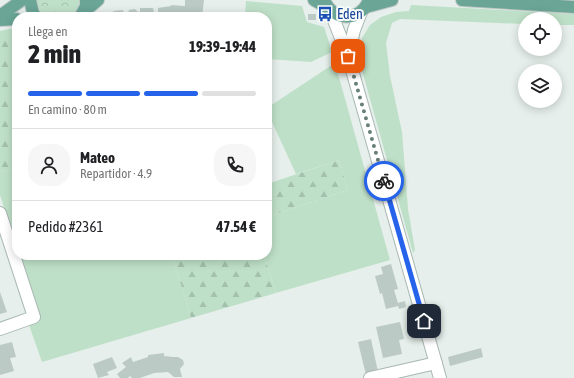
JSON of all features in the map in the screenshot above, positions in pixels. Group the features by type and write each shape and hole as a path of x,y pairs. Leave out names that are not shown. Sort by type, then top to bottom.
{"main road":[{"path":"0,16 22,0"},
{"path":"30,0 33,12"},
{"path":"83,10 98,0"},
{"path":"314,0 327,6 335,14 349,17 366,6 392,0"},
{"path":"462,0 574,6"},
{"path":"0,20 12,19"}],"street":[{"path":"327,6 348,56 440,378"},
{"path":"348,56 354,30 366,6"},
{"path":"0,213 12,250"},
{"path":"0,328 34,318 15,260"},
{"path":"370,378 436,363"}],"green space":[{"path":"36,0 81,0 78,12 40,12"},
{"path":"246,1 302,6 307,22 324,27 332,52 311,62 272,59 272,12 245,12"},
{"path":"411,5 538,12 518,12 518,24 400,19 392,23 386,43 390,76 402,132 408,209 415,250 413,253 358,56 362,51 362,38 370,25 381,17 396,12 409,11"},
{"path":"562,13 574,14 574,25 562,25"},
{"path":"12,28 12,168 0,172 0,31"},
{"path":"335,63 390,260 276,293 266,260 272,260 272,215 348,190 339,160 296,174 272,122 272,105"},
{"path":"339,160 348,190 272,215 272,182"},
{"path":"12,168 12,232 0,195 0,172"},
{"path":"21,260 174,260 191,318 42,362 29,325 40,320"},
{"path":"174,260 266,260 276,293 191,318"}],"building":[{"path":"185,0 204,0 203,12 158,12 158,8 171,5 185,6"},
{"path":"140,8 153,8 154,12 140,12"},
{"path":"135,9 138,12 128,12 129,10"},
{"path":"123,10 123,12 113,11"},
{"path":"308,14 316,14 316,20 308,20"},
{"path":"391,264 398,289 394,290 398,303 405,301 406,307 399,309 398,306 386,309 382,293 380,294 375,276 383,274 381,267"},
{"path":"0,292 7,312 0,314"},
{"path":"400,322 404,339 399,340 402,354 383,358 376,327"},
{"path":"371,339 378,372 366,375 358,342"},
{"path":"12,342 16,357 10,358 14,371 0,375 0,345"},
{"path":"481,348 483,357 450,366 448,357"},
{"path":"164,353 164,356 178,357 183,360 184,364 180,369 182,377 174,377 168,372 154,373 140,378 132,378 130,376 128,378 120,378 117,374 126,367 122,363 131,357 133,362 148,357 148,355"},
{"path":"112,357 117,368 107,372 109,375 98,378 93,364"}],"way so far":[{"path":"348,56 384,181"}],"place":[{"name":"Eden","path":"325,14"}],"route":[{"path":"384,181 424,321"}]}
